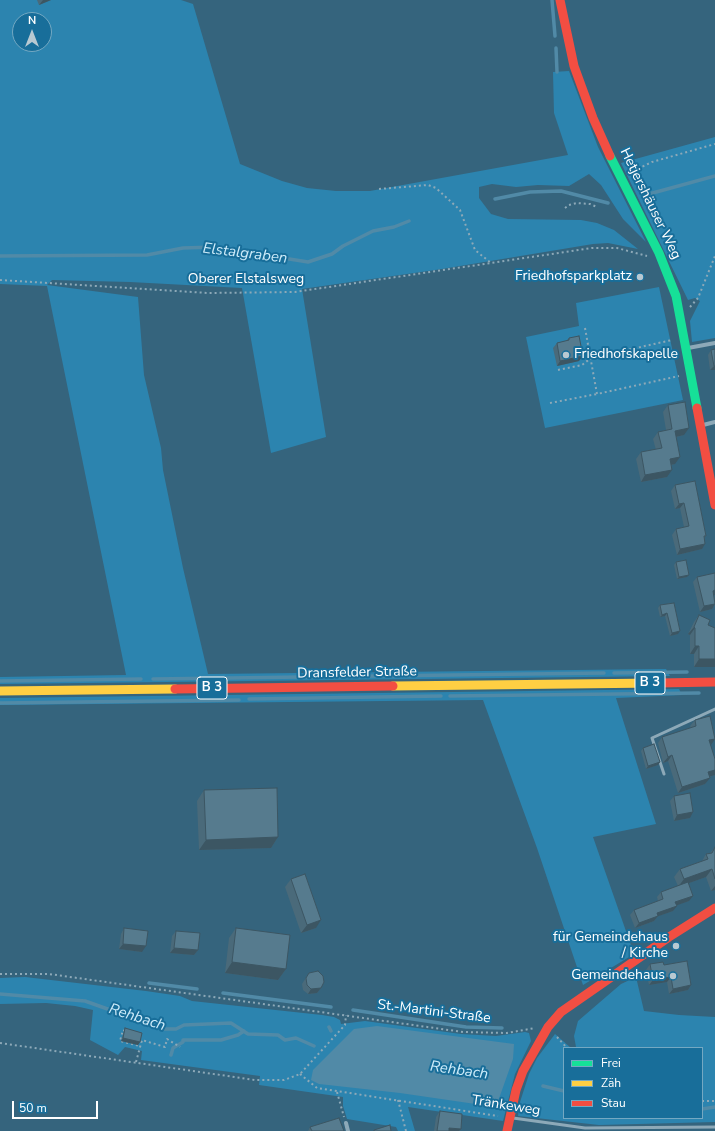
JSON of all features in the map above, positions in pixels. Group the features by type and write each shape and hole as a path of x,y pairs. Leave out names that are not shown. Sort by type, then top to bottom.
{"street":[{"name":"Hetjershäuser Weg","path":"560,0 570,50 580,85 619,177 665,267 676,296 685,337 715,504"},
{"path":"687,349 715,344"},
{"path":"700,425 715,422"},
{"name":"Dransfelder Straße","path":"0,691 715,682"},
{"path":"507,1131 509,1117 523,1071 548,1027 562,1012 669,937 715,908"},
{"path":"346,1124 348,1131"}],"lane":[{"path":"664,774 652,738 715,709"},
{"name":"Tränkeweg","path":"509,1117 585,1128 715,1127"}],"path":[{"path":"631,172 652,162 715,144"},
{"path":"380,189 428,184 436,188 460,210 475,250 491,263"},
{"path":"565,208 569,205 577,203 590,204 596,207"},
{"name":"Oberer Elstalsweg","path":"0,280 46,281 208,293 295,292 592,248 617,248 650,257"},
{"path":"681,317 698,298 715,256"},
{"path":"585,328 598,394"},
{"path":"558,370 582,365 591,358 685,337"},
{"path":"550,403 691,373"},
{"name":"St.-Martini-Straße","path":"0,974 49,974 470,1032 507,1033 528,1028 548,1027"},
{"path":"0,1043 270,1081 284,1080 300,1074 345,1025 346,1015"},
{"path":"130,1032 123,1030 120,1041 140,1046"},
{"path":"136,1062 143,1036"},
{"path":"142,1040 164,1047 167,1039 180,1047"},
{"name":"Tränkeweg","path":"300,1074 317,1088 509,1117"},
{"path":"337,1091 346,1124"},
{"path":"398,1100 406,1131"},
{"path":"703,1101 715,1101"}],"shaded area":[{"path":"0,0 181,0 193,4 240,164 282,181 307,188 336,191 370,191 568,155 554,113 553,72 569,71 598,147 646,242 623,219 601,185 589,174 569,186 538,185 516,187 492,184 479,187 479,198 491,214 508,219 581,220 597,223 614,230 638,249 608,243 593,244 442,269 302,289 326,437 271,453 242,288 130,282 52,280 47,285 138,297 144,375 161,448 163,470 183,568 208,674 666,669 670,676 0,684 0,677 126,675 47,286 0,284"},
{"path":"715,137 715,338 692,342 690,321 700,301 695,298 688,300 621,163"},
{"path":"659,287 683,400 545,428 526,337 579,326 576,303"},
{"path":"679,689 682,695 616,698 656,824 593,837 634,954 583,985 537,848 483,700 0,705 0,698"},
{"path":"25,977 146,991 180,996 192,1001 322,1015 334,1017 340,1020 341,1024 365,1021 461,1034 496,1036 525,1032 529,1033 531,1041 515,1074 503,1121 408,1107 415,1131 398,1131 396,1127 347,1119 343,1106 343,1097 259,1085 260,1076 141,1060 142,1051 125,1047 118,1055 90,1040 93,1010 75,1006 46,1003 0,1004 0,978"},
{"path":"636,977 644,1011 715,1017 715,1122 599,1125 518,1116 520,1102 529,1074 537,1058 555,1034 570,1047 563,1047 563,1119 703,1119 703,1047 576,1047 574,1036 578,1021 621,984"}],"water":[{"path":"377,1026 514,1044 513,1059 496,1107 400,1093 319,1084 311,1080 313,1070 354,1029"}],"building":[{"name":"Friedhofskapelle","path":"579,336 583,356 560,361 557,343"},
{"path":"715,349 715,366 714,366 711,350"},
{"path":"685,402 689,428 675,431 680,457 670,459 672,470 645,475 641,452 662,448 658,432 672,429 668,405"},
{"path":"695,481 706,536 704,536 705,544 680,549 676,529 689,526 684,503 679,504 675,485"},
{"path":"686,560 689,575 679,577 676,562"},
{"path":"715,573 715,590 713,591 715,604 704,606 697,577"},
{"path":"674,603 680,631 672,633 667,613 662,615 660,605"},
{"path":"699,615 710,620 708,625 715,628 715,659 699,659 699,646 695,646 694,627"},
{"path":"710,716 715,739 709,740 715,759 715,770 708,772 710,778 682,787 672,755 668,757 662,737 696,726 695,720"},
{"path":"654,744 660,762 648,766 643,748"},
{"path":"277,788 278,837 206,840 204,790"},
{"path":"690,793 693,812 677,815 674,796"},
{"path":"715,847 715,879 712,869 684,879 680,869 708,859 706,854 712,853"},
{"path":"305,874 321,920 307,925 291,879"},
{"path":"688,882 693,896 675,902 677,906 657,913 658,916 639,923 634,910 663,899 661,892"},
{"path":"124,928 148,931 146,946 123,944"},
{"path":"236,928 290,935 286,969 232,962"},
{"path":"176,931 200,933 198,950 174,948"},
{"path":"687,961 691,985 673,989 671,977 653,980 650,964 663,962 664,965"},
{"path":"318,971 323,976 324,982 321,988 311,989 307,985 306,978 309,973"},
{"path":"125,1028 142,1033 140,1042 123,1038"},
{"path":"440,1111 462,1114 461,1129 449,1128 449,1131 437,1131"},
{"path":"339,1118 344,1131 312,1131 310,1127"},
{"path":"390,1125 391,1131 374,1131 374,1130"}],"waterway":[{"path":"552,0 555,36"},
{"path":"556,48 557,72"},
{"name":"Elstalgraben","path":"649,194 715,176"},
{"name":"Elstalgraben","path":"495,199 530,192 561,191 608,203"},
{"name":"Elstalgraben","path":"0,256 147,255 183,248 215,247 308,262 332,254 343,246 373,231 394,227 409,221"},
{"path":"614,673 687,672"},
{"path":"153,679 604,673"},
{"path":"0,681 141,679"},
{"path":"450,696 699,693"},
{"path":"249,699 441,696"},
{"path":"0,703 239,700"},
{"path":"149,983 197,989"},
{"path":"223,993 331,1007"},
{"name":"Rehbach","path":"0,994 85,1001 164,1029 176,1029 184,1025 231,1023 248,1034 278,1035 285,1040 296,1038 314,1046"},
{"path":"353,1010 466,1027 502,1028"},
{"path":"329,1027 331,1031"},
{"path":"171,1055 173,1048 183,1042 183,1040 221,1040 238,1035 244,1031"},
{"name":"Rehbach","path":"543,1086 563,1091"},
{"name":"Rehbach","path":"703,1109 715,1107"}],"traffic: fast":[{"path":"610,156 659,253 676,296 697,408"}],"traffic: slow":[{"path":"393,686 658,683"},
{"path":"0,691 175,689"}],"traffic: jam":[{"path":"560,0 574,66 593,118 610,156"},
{"path":"697,408 715,505"},
{"path":"658,683 715,682"},
{"path":"175,689 393,686"},
{"path":"507,1131 516,1090 523,1071 548,1027 561,1012 669,937 715,908"}],"place":[{"name":"Friedhofsparkplatz","path":"640,277"},
{"name":"Friedhofskapelle","path":"566,355"},
{"name":"für Gemeindehaus / Kirche","path":"676,946"},
{"name":"Gemeindehaus","path":"673,976"}]}
